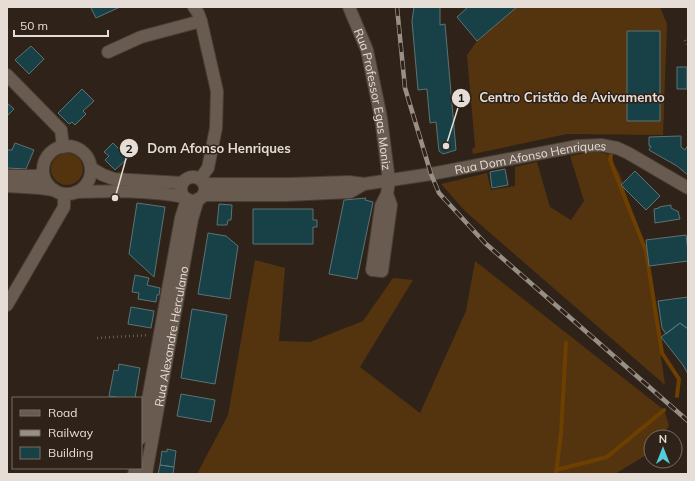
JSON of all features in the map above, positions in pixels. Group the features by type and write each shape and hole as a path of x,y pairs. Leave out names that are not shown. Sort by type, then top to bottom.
{"street":[{"name":"Rua Professor Egas Moniz","path":"349,7 367,50 381,118 389,181 387,194 381,206 372,270 382,271 391,205 387,194"},
{"path":"108,52 141,36 198,12 217,91 216,128 208,168 196,192 181,190 182,183"},
{"path":"7,75 61,130 63,147"},
{"name":"Rua Dom Afonso Henriques","path":"7,186 40,188 65,192 114,191 164,193 196,192 291,184 349,182 364,184 437,173 578,146 601,145 617,148 628,153 688,188"},
{"path":"69,146 82,151 90,162 91,168 89,180 82,190 65,192 47,182 44,172 46,159 50,153 56,149 69,146"},
{"name":"Rua Dom Afonso Henriques","path":"91,168 114,179 182,183 188,177 192,177 196,192"},
{"path":"7,176 38,176 44,172"},
{"path":"7,305 64,207 65,192"},
{"name":"Rua Alexandre Herculano","path":"142,433 181,218 196,192"},
{"name":"Rua Alexandre Herculano","path":"146,474 196,192"}],"path":[{"path":"685,40 688,47"},
{"path":"97,338 160,335"}],"shaded area":[{"path":"517,7 660,7 667,24 663,135 567,134 473,154 472,149 475,147 467,55 477,41"},
{"path":"589,152 600,152 612,156 614,164 620,175 637,230 644,240 665,385 466,212 441,184 487,173 491,190 515,186 515,167 537,162 550,207 571,220 584,201 570,156"},
{"path":"67,153 76,156 80,160 83,169 80,178 76,182 67,185 58,182 54,178 51,169 54,160 58,156"},
{"path":"255,260 285,268 279,341 310,342 363,321 393,278 413,280 360,367 420,413 466,311 475,261 664,410 669,425 667,429 643,429 643,457 615,474 197,474 228,415"}],"building":[{"path":"120,7 96,18 91,8"},
{"path":"414,7 440,7 440,25 445,24 456,150 443,154 439,151 436,122 430,123 427,89 418,90 412,21"},
{"path":"468,7 517,7 477,41 457,17"},
{"path":"627,31 660,31 660,121 627,121"},
{"path":"31,46 44,59 29,74 15,60"},
{"path":"677,67 687,67 687,89 677,89"},
{"path":"82,89 94,101 83,111 86,114 75,125 72,122 69,124 58,113"},
{"path":"7,103 14,109 7,116"},
{"path":"681,136 681,147 685,150 688,145 688,175 677,166 649,150 651,146 649,146 649,137"},
{"path":"15,143 34,150 26,169 7,168 7,150 12,150"},
{"path":"113,143 128,158 115,170 105,160 109,156 104,152"},
{"path":"505,169 508,185 492,188 490,172"},
{"path":"635,171 660,196 646,210 621,185"},
{"path":"366,198 365,200 373,202 357,279 329,274 344,200"},
{"path":"137,203 165,207 154,277 129,254"},
{"path":"219,204 232,205 231,220 228,220 227,225 217,225"},
{"path":"671,205 671,208 678,211 680,219 655,223 654,209"},
{"path":"253,209 313,209 313,220 317,220 317,227 313,227 313,244 253,244"},
{"path":"208,233 226,236 238,246 230,299 198,294"},
{"path":"686,235 688,261 649,266 646,240"},
{"path":"135,275 149,278 147,285 160,288 156,302 138,299 139,293 132,292"},
{"path":"688,297 688,329 680,323 666,334 662,328 658,301"},
{"path":"131,307 154,311 151,328 128,324"},
{"path":"192,309 227,315 215,384 181,378"},
{"path":"680,323 688,329 688,374 683,365 661,337"},
{"path":"119,364 140,368 135,397 109,396 114,370 118,371"},
{"path":"181,394 215,400 211,422 177,416"},
{"path":"167,449 176,451 174,467 160,465 162,451 167,452"},
{"path":"160,465 174,467 173,474 158,474"}],"waterway":[{"path":"611,155 610,160 646,251 662,353 679,379 677,396"},
{"path":"556,474 561,433 566,343"},
{"path":"556,470 607,457 664,410"}],"railway":[{"path":"397,7 405,88 431,174 439,193 485,243 688,421"}],"place":[{"name":"Centro Cristão de Avivamento","path":"446,146"},
{"name":"Dom Afonso Henriques","path":"115,198"}]}
